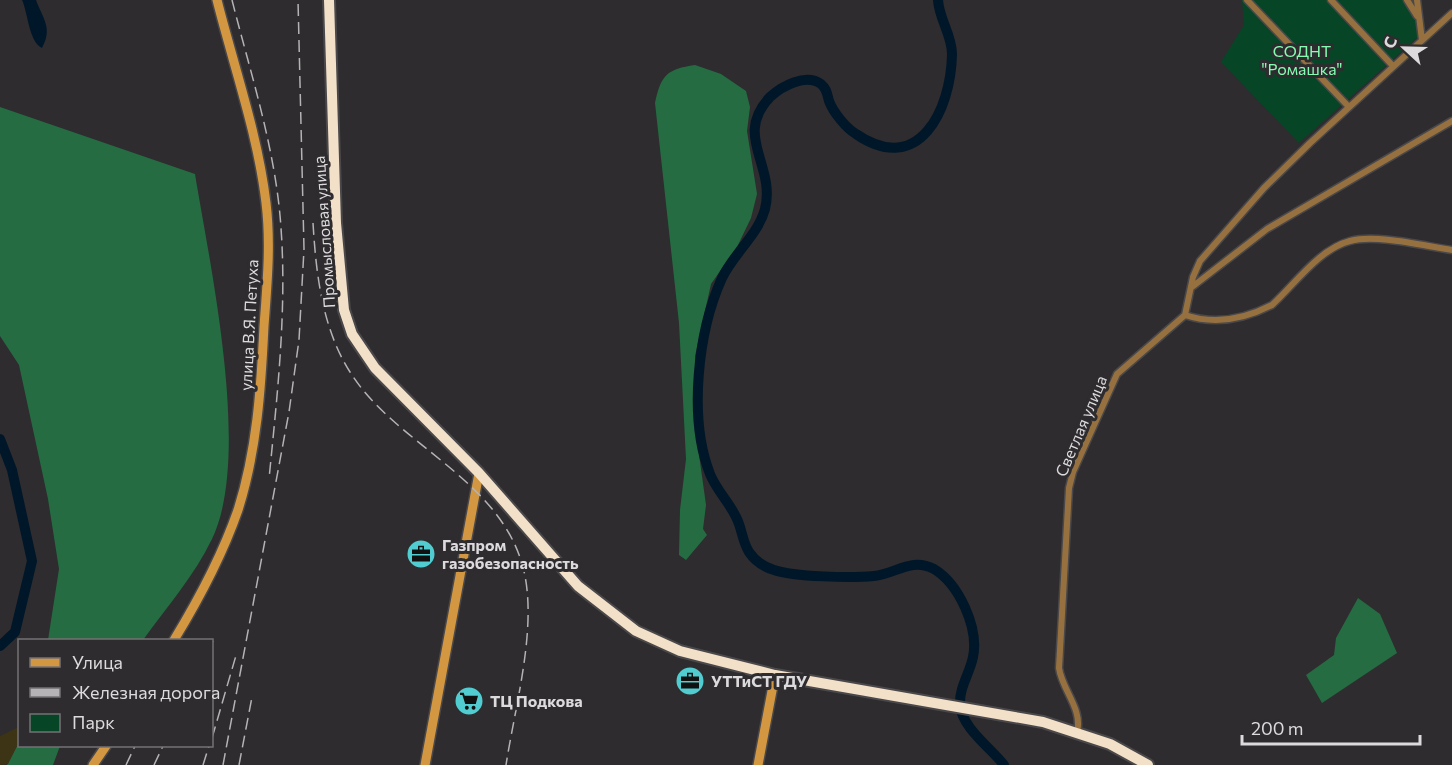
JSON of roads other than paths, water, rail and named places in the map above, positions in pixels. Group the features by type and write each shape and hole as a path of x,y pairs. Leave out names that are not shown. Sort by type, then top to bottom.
{"highway":[{"name":"Промысловая улица","path":"329,0 336,223 347,323 357,345 370,363 479,473 564,571 621,622 649,638 680,651 775,675 987,712 1077,732 1110,744 1148,765"}],"street":[{"name":"улица В.Я. Петуха","path":"175,639 209,578 238,510 252,451 261,378 268,256 266,201 250,127 217,0"},
{"path":"1247,0 1348,107"},
{"path":"1331,0 1393,66"},
{"path":"1407,0 1419,19"},
{"path":"1417,0 1422,40"},
{"path":"1452,13 1348,107 1264,188 1196,268 1185,315 1228,320 1263,310 1272,305 1329,252 1352,240 1377,240 1452,250"},
{"path":"1192,288 1267,229 1452,121"},
{"name":"Светлая улица","path":"1077,732 1078,717 1062,682 1059,668 1070,481 1117,374 1185,315"},
{"path":"425,765 479,473"},
{"path":"758,765 775,675"},
{"path":"93,765 105,747"}],"water":[{"path":"22,0 36,0 44,18 47,35 42,48 34,40"}],"waterway":[{"path":"938,0 951,47 950,75 938,115 927,131 914,142 897,148 878,145 856,134 840,119 829,101 825,88 815,81 801,80 787,85 770,97 760,111 755,125 755,138 765,178 767,193 765,209 757,227 727,269 714,299 702,349 699,375 699,427 703,452 710,474 736,517 749,552 763,565 774,570 795,574 852,577 882,575 911,565 918,565 934,569 943,576 959,596 973,633 972,663 960,698 962,713 971,730 1004,765"},
{"path":"0,439 12,470 32,561 15,632 0,646"}],"railway":[{"path":"232,0 268,142 281,228 282,322 269,479"},
{"path":"223,765 289,412 299,340 304,249 298,0"},
{"path":"313,223 322,300 333,337 350,372 370,398 394,422 474,489 496,514 514,543 525,576 528,621 523,670 506,765"},
{"path":"213,735 237,652"},
{"path":"239,765 252,697"},
{"path":"126,765 135,747"},
{"path":"154,765 163,747"},
{"path":"203,765 209,747"}],"place":[{"name":"Газпром газобезопасность","path":"421,554"},
{"name":"УТТиСТ ГДУ","path":"690,681"},
{"name":"ТЦ Подкова","path":"469,701"}],"park label":[{"name":"СОДНТ \"Ромашка\"","path":"1302,60"}]}
